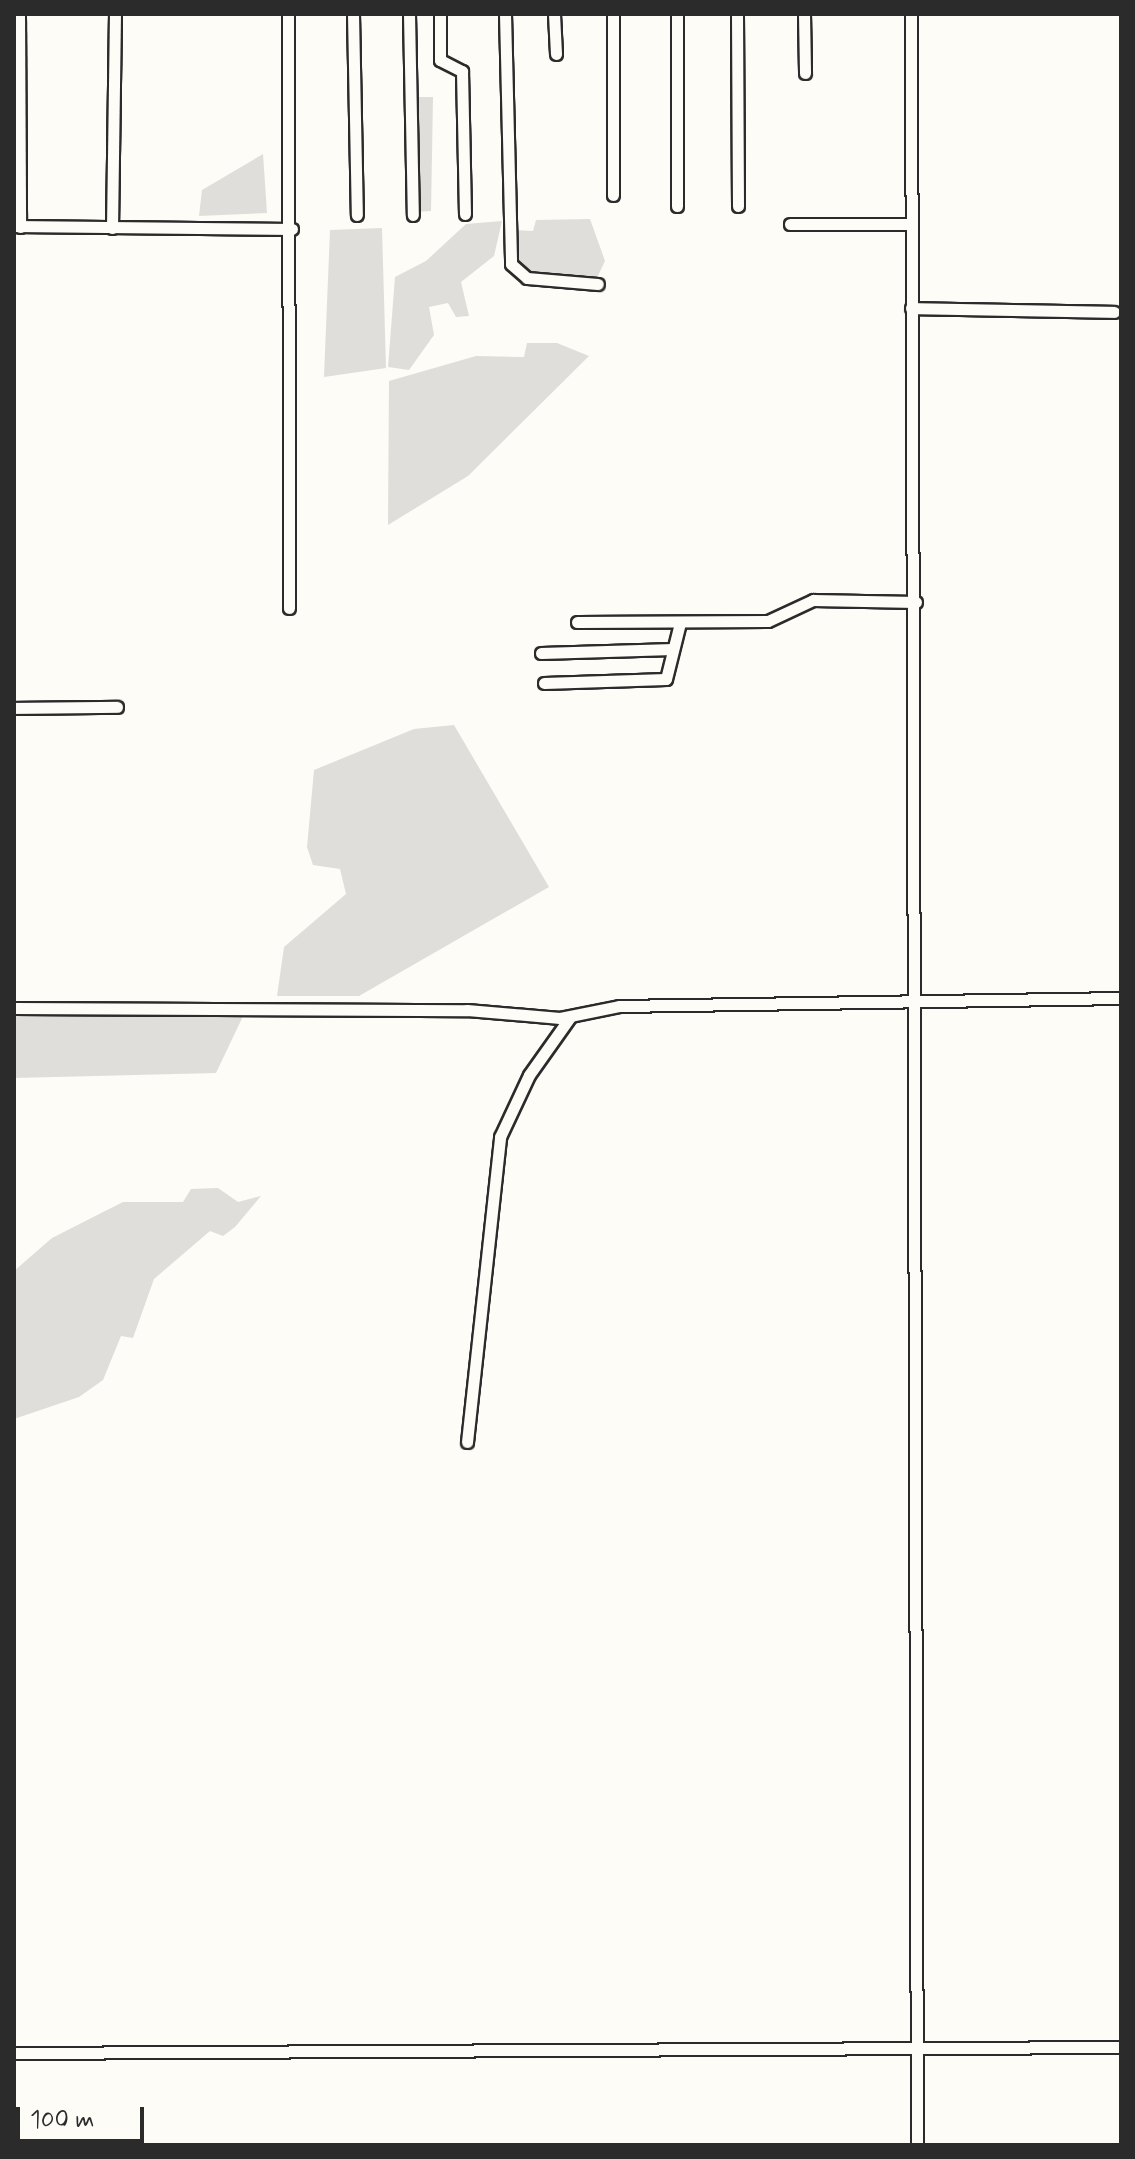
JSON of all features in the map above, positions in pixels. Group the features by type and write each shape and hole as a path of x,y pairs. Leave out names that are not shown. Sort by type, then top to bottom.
{"street":[{"path":"19,14 17,227 292,229"},
{"path":"112,228 115,14"},
{"path":"288,14 292,229 289,608"},
{"path":"353,14 357,215"},
{"path":"409,14 413,215"},
{"path":"440,14 440,60 462,71 465,214"},
{"path":"505,14 511,264 527,278 598,284"},
{"path":"554,14 556,54"},
{"path":"613,14 613,195"},
{"path":"677,14 677,206"},
{"path":"737,14 738,206"},
{"path":"804,14 805,73"},
{"path":"911,14 911,308 916,602 917,2145"},
{"path":"790,224 911,224"},
{"path":"911,308 1114,312"},
{"path":"577,622 768,621 813,600 916,602"},
{"path":"544,683 664,680 680,623"},
{"path":"541,653 673,649"},
{"path":"14,708 117,707"},
{"path":"14,1008 435,1009 570,1017 619,1006 914,1004 1121,998"},
{"path":"467,1442 500,1137 529,1075 570,1017"},
{"path":"14,2053 1121,2047"}],"shaded area":[{"path":"415,97 433,97 431,211 415,212"},
{"path":"263,154 267,213 199,216 202,190"},
{"path":"590,219 605,261 596,280 522,273 514,262 514,230 533,231 536,220"},
{"path":"502,221 494,256 461,282 469,316 456,317 448,303 429,307 434,335 409,370 388,367 395,277 426,261 466,224"},
{"path":"382,228 386,368 324,377 330,230"},
{"path":"527,343 557,343 589,356 468,476 388,525 389,381 476,356 524,357"},
{"path":"454,725 549,887 359,996 277,996 284,947 346,894 340,869 313,865 307,847 314,770 414,729"},
{"path":"14,1011 245,1012 216,1073 14,1078"},
{"path":"218,1188 238,1202 261,1196 235,1227 223,1236 210,1231 154,1279 133,1338 121,1336 103,1380 79,1397 14,1419 14,1271 52,1238 123,1202 183,1202 191,1189"}]}
